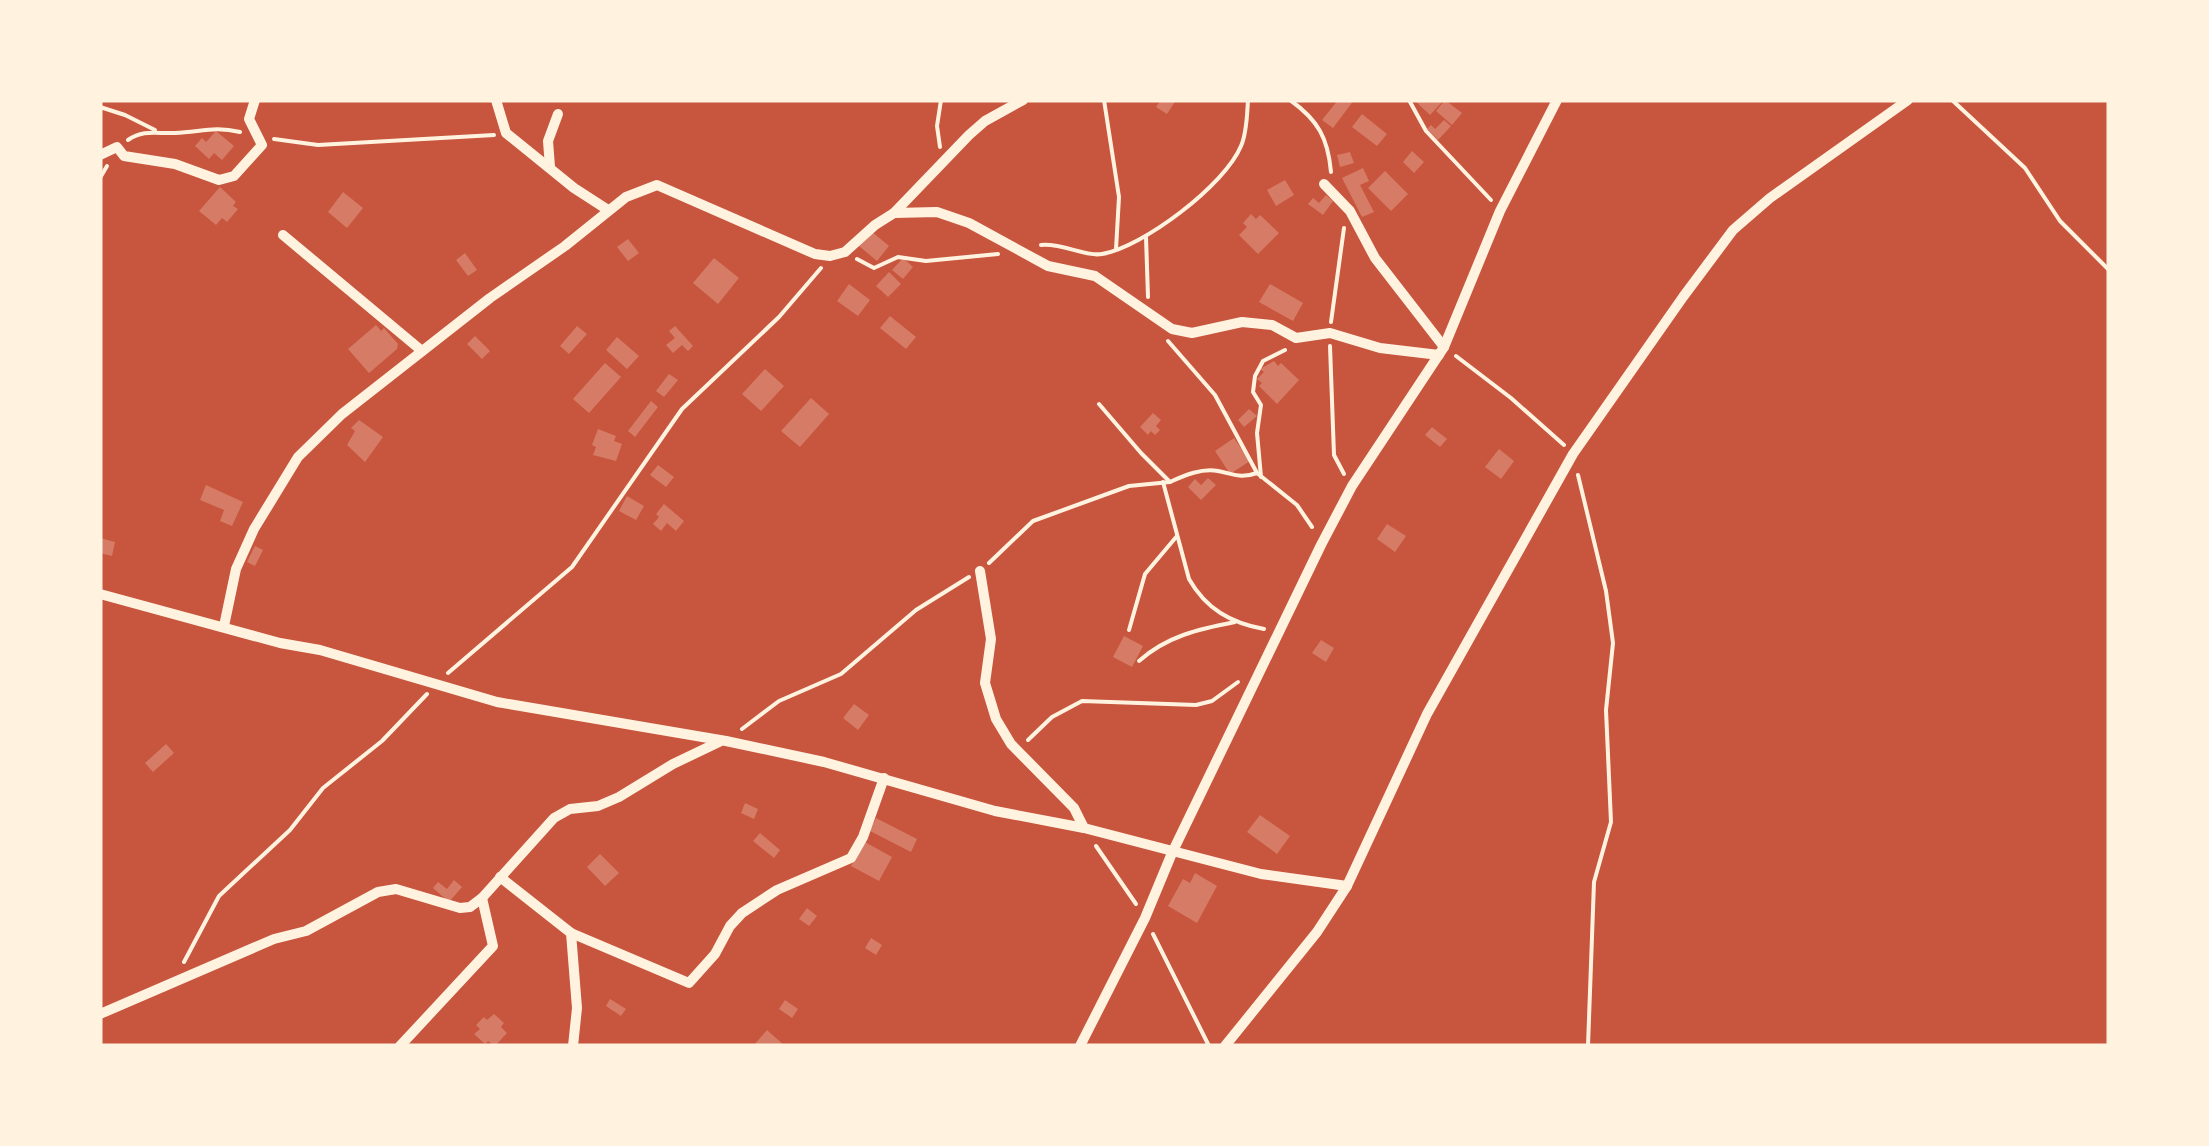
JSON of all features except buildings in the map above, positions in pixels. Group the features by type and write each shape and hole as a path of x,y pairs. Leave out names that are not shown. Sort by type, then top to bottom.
{"street":[{"path":"100,155 117,148 124,156 175,164 218,180 234,176 262,145 249,119 256,100"},
{"path":"496,100 506,133 608,210"},
{"path":"224,626 236,569 254,529 298,456 342,414 626,197 658,185 799,248 830,256 845,252 875,224 894,214 986,120 1023,100"},
{"path":"1080,1046 1146,918 1172,853 1320,545 1352,486 1441,351 1500,210 1557,100"},
{"path":"1225,1046 1316,932 1347,886 1428,714 1573,454 1733,230 1770,198 1908,100"},
{"path":"550,168 548,141 558,114"},
{"path":"1324,184 1350,211 1375,258 1441,351"},
{"path":"894,214 937,212 969,224 1048,266 1095,276 1172,329 1192,333 1242,322 1272,325 1296,338 1330,333 1380,348 1441,351"},
{"path":"283,235 422,351"},
{"path":"980,571 991,639 986,668 988,698 1003,732 1066,798 1084,828"},
{"path":"100,594 543,711 723,741 884,778 1172,853 1298,882 1347,886"},
{"path":"100,1014 274,940 306,931 378,892 396,889 470,908 554,818 619,797 672,764 723,741"},
{"path":"500,877 571,933 689,984 715,954 742,912 777,890 850,858 884,778"},
{"path":"400,1046 493,946 482,898"},
{"path":"571,933 577,1008 572,1046"}],"path":[{"path":"941,100 938,126 942,162"},
{"path":"1104,100 1119,197 1116,249"},
{"path":"845,252 874,268 898,258 926,261 1056,244 1091,254 1116,249 1146,237 1185,209 1229,165 1242,147 1248,100"},
{"path":"1290,100 1306,111 1326,139 1332,174 1324,184"},
{"path":"1409,100 1426,131 1500,210"},
{"path":"1952,100 2025,168 2060,222 2109,270"},
{"path":"100,107 158,132"},
{"path":"117,148 138,134 217,127 318,145 506,133"},
{"path":"1146,237 1150,315"},
{"path":"166,985 190,953 219,896 290,830 323,788 382,741 435,685 572,567 682,409 779,318 830,256"},
{"path":"1166,338 1215,395 1259,475 1304,512 1320,545"},
{"path":"1259,475 1260,404 1253,392 1255,376 1263,361 1290,348"},
{"path":"1441,351 1511,398 1573,454 1606,591 1614,644 1606,710 1611,822 1594,882 1588,1046"},
{"path":"1099,404 1170,482"},
{"path":"723,741 779,700 841,674 916,610 980,571 1033,521 1129,486 1170,482 1187,474 1213,470 1237,478 1259,475"},
{"path":"1163,482 1196,592 1217,612 1235,622 1279,632"},
{"path":"1129,630 1145,574 1177,536"},
{"path":"1139,662 1168,640 1199,628 1235,622"},
{"path":"1017,750 1052,717 1082,701 1167,706 1206,703 1243,677"},
{"path":"1084,828 1146,918 1209,1046"}]}
